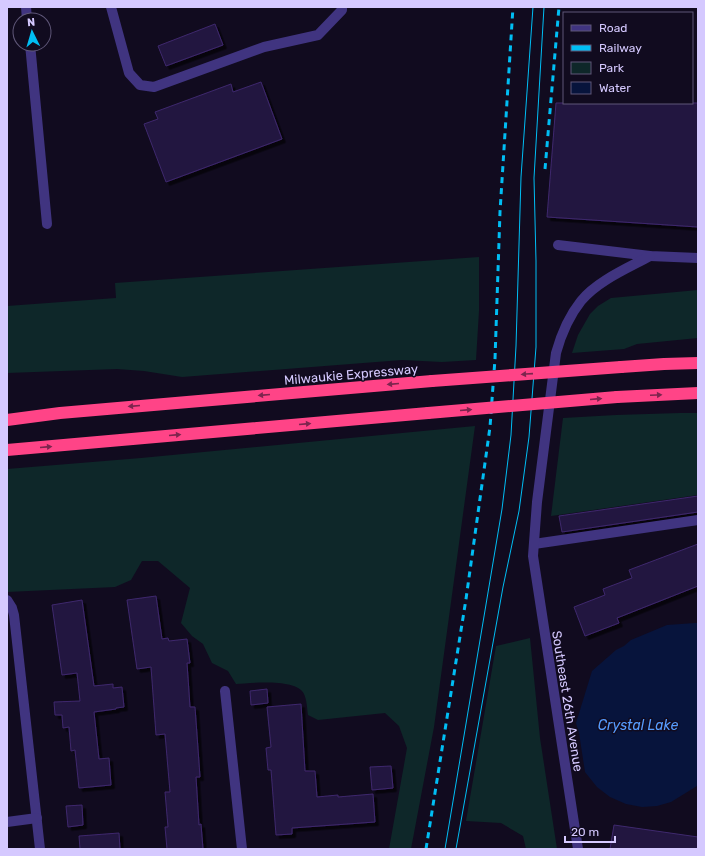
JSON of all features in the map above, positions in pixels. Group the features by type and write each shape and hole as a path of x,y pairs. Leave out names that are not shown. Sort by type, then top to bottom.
{"highway":[{"name":"Milwaukie Expressway","path":"7,420 60,413 432,381 664,364 698,363"},
{"path":"7,450 617,397 698,393"},
{"path":"7,414 60,413"}],"street":[{"path":"111,7 129,73 140,86 154,87 264,47 318,35 342,10 342,7"},
{"path":"31,52 47,224"},
{"path":"558,245 650,256 698,258"},
{"name":"Southeast 26th Avenue","path":"578,849 533,556 537,502 556,353 561,338 574,311 592,290 609,278 650,256"},
{"path":"534,544 698,520"},
{"path":"7,600 14,615 40,849"},
{"path":"225,691 242,849"},
{"path":"7,822 37,818"}],"green space":[{"path":"479,257 479,311 476,360 442,362 402,360 182,377 144,371 117,369 7,373 7,306 116,298 115,283"},
{"path":"698,290 698,338 637,344 624,349 572,353 578,335 590,314 598,306 611,298"},
{"path":"698,413 698,495 551,516 563,418"},
{"path":"475,426 434,727 411,849 389,849 407,748 399,726 385,713 318,720 308,715 304,694 300,689 293,686 273,683 236,684 228,671 212,663 203,644 192,636 181,623 190,588 158,561 142,561 131,580 115,587 7,592 7,469 141,458"},
{"path":"530,638 540,738 557,849 526,849 523,836 501,823 466,821 496,646"}],"water":[{"name":"Crystal Lake","path":"698,623 697,786 671,802 657,806 642,807 626,804 610,797 597,787 585,772 576,723 592,671 616,650 631,640 667,625"}],"building":[{"path":"215,24 223,45 166,66 158,46"},
{"path":"261,82 282,139 166,182 144,124 158,119 155,112 231,84 233,92"},
{"path":"556,103 698,103 698,227 547,217"},
{"path":"698,496 698,512 562,532 559,516"},
{"path":"698,544 698,586 617,618 619,623 585,636 574,607 605,595 603,589 632,578 629,570"},
{"path":"156,596 162,639 168,638 169,641 187,639 190,663 187,663 190,707 195,707 200,777 196,777 199,825 201,824 203,849 167,849 165,827 168,827 165,792 170,792 165,734 156,735 151,667 137,669 127,600"},
{"path":"82,600 94,686 113,684 113,688 122,687 124,707 94,712 99,759 109,758 111,785 79,788 75,750 71,751 69,727 63,728 62,715 55,715 54,702 80,701 77,673 62,675 52,605"},
{"path":"267,689 268,703 251,705 250,691"},
{"path":"301,704 305,771 315,771 317,797 373,794 375,822 292,828 292,834 276,835 271,770 268,770 266,748 271,747 267,707"},
{"path":"391,766 393,788 372,790 370,767"},
{"path":"82,805 83,825 68,827 66,806"},
{"path":"614,825 698,837 698,849 610,849"},
{"path":"119,833 120,849 80,849 79,836"}],"tram line":[{"path":"445,849 502,509 511,435 516,346 521,177 533,7"},
{"path":"456,849 503,587 519,511 529,437 536,347 534,178 544,7"}],"railway":[{"path":"426,849 466,599 490,427 495,359 500,212 513,7"},
{"path":"545,169 559,7"}]}
